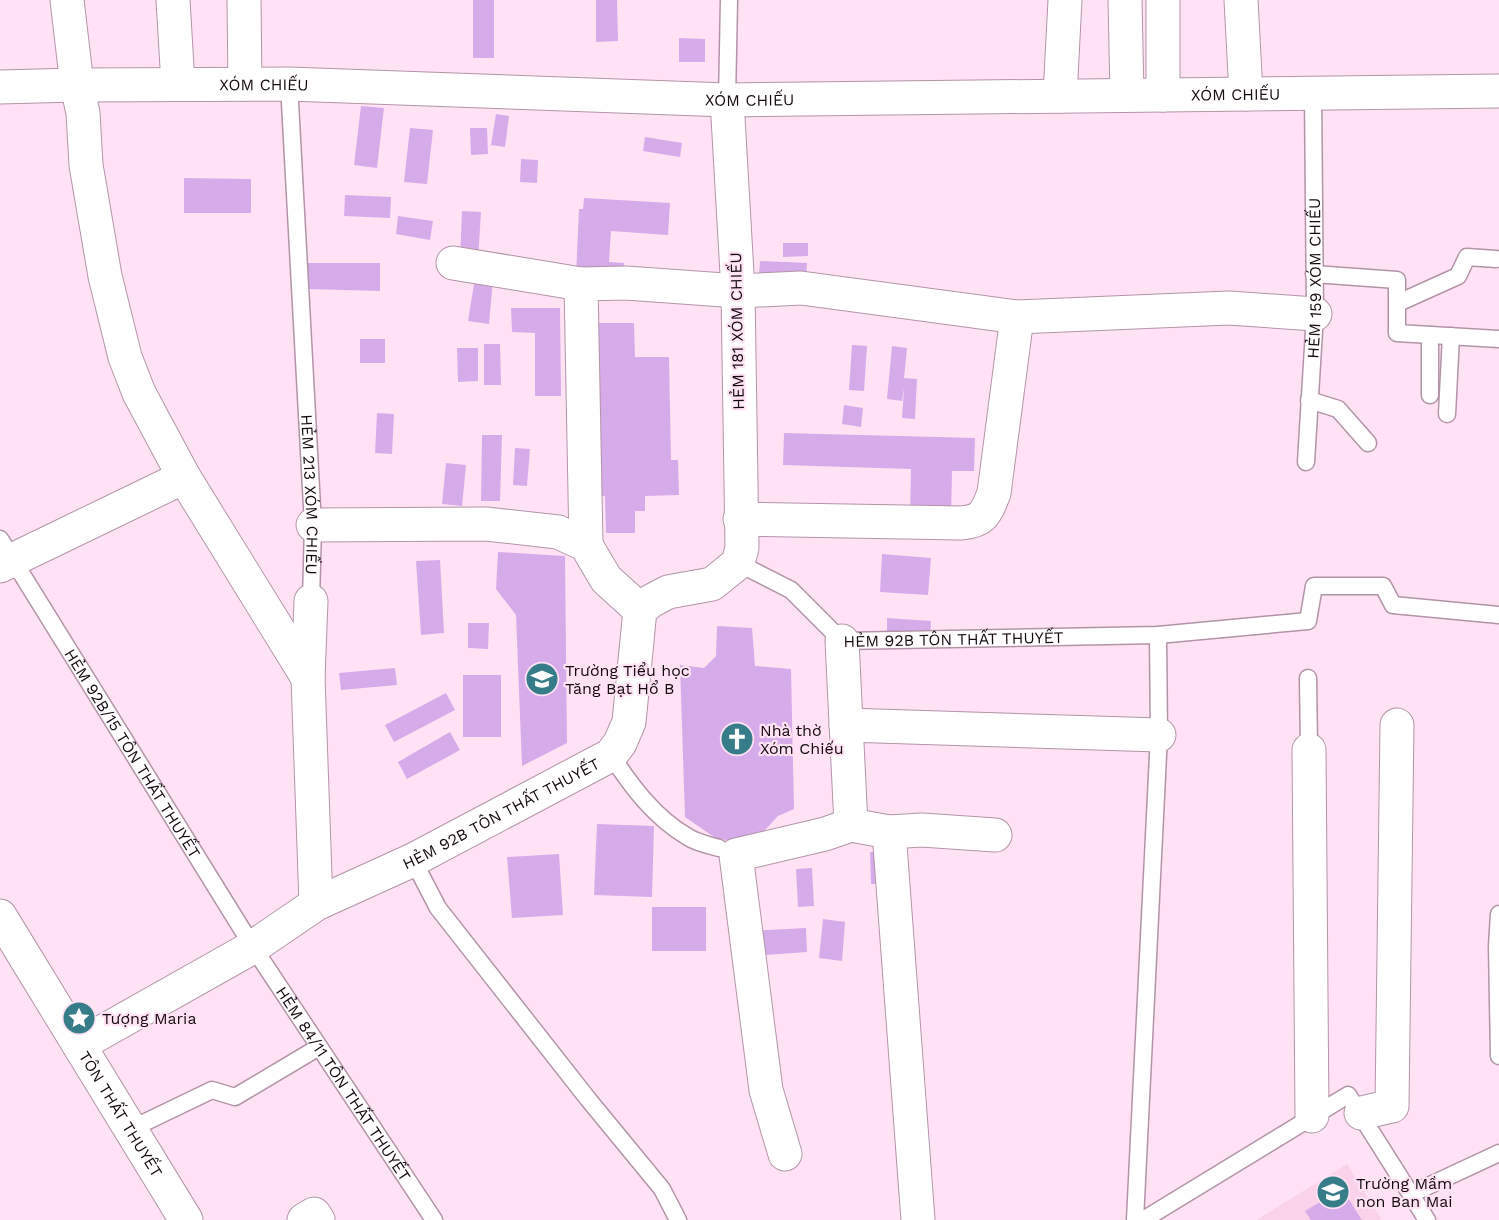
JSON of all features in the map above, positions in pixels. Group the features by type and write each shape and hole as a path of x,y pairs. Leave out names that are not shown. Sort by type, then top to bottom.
{"street":[{"path":"67,0 77,85 83,113 86,165 105,276 125,357 139,393 184,477 308,678"},
{"path":"173,0 178,84"},
{"path":"244,0 245,84"},
{"path":"1060,96 1065,0"},
{"path":"1125,0 1127,95"},
{"path":"1163,0 1163,95"},
{"path":"1241,0 1246,94"},
{"name":"XÓM CHIẾU","path":"0,87 289,84 727,100 1499,91"},
{"name":"HẺM 181 XÓM CHIẾU","path":"727,100 738,291 742,548 738,563"},
{"path":"453,263 581,284 626,283 738,291 801,288 1017,317 1229,308 1314,314"},
{"path":"581,284 586,545 606,579 640,609 668,592 712,584 738,563"},
{"path":"741,519 961,523 974,522 980,518 987,510 994,493 1017,317"},
{"path":"4,555 184,477"},
{"path":"313,525 486,524 558,532 586,545"},
{"name":"HẺM 213 XÓM CHIẾU","path":"311,601 308,678 316,904"},
{"name":"HẺM 92B TÔN THẤT THUYẾT","path":"79,1045 253,947 316,904 412,860 611,754 620,743 629,722 640,609"},
{"path":"842,641 851,825"},
{"path":"846,725 1159,735"},
{"path":"1354,1104 1392,1106 1397,725"},
{"path":"1309,750 1312,1116"},
{"path":"785,1154 766,1090 736,855 825,834 851,825 889,832 922,830 995,835"},
{"path":"889,832 918,1220"},
{"name":"TÔN THẤT THUYẾT","path":"0,916 186,1220"},
{"path":"304,1220 314,1215 318,1220"}],"lane":[{"path":"727,100 729,0"},
{"name":"HẺM 213 XÓM CHIẾU","path":"289,84 313,525 311,601"},
{"name":"HẺM 159 XÓM CHIẾU","path":"1306,462 1314,314 1313,93"},
{"path":"1398,303 1458,276 1467,257 1496,259"},
{"path":"1314,274 1397,280 1397,333 1499,339"},
{"path":"1430,335 1430,395"},
{"path":"1447,414 1450,336"},
{"path":"1309,400 1338,409 1368,443"},
{"name":"HẺM 92B/15 TÔN THẤT THUYẾT","path":"4,555 253,947"},
{"name":"HẺM 92B TÔN THẤT THUYẾT","path":"738,563 791,590 842,641 1158,634 1308,621 1314,586 1383,586 1393,605 1499,615"},
{"path":"1135,1220 1159,735 1158,634"},
{"path":"1308,678 1309,750"},
{"path":"611,754 625,777 655,812 689,838 719,848"},
{"path":"412,860 438,908 662,1189 678,1220"},
{"path":"1499,914 1497,946 1499,1056"},
{"name":"HẺM 84/11 TÔN THẤT THUYẾT","path":"253,947 434,1220"},
{"path":"131,1129 212,1090 235,1097 319,1047"},
{"path":"1143,1220 1312,1116 1354,1104 1427,1220"},
{"path":"1411,1194 1499,1153"}],"shaded area":[{"name":"Trường Mầm non Ban Mai","path":"1347,1164 1382,1220 1256,1220"}],"building":[{"path":"473,0 494,0 494,58 473,58"},
{"path":"596,0 617,0 618,41 596,42"},
{"path":"679,38 705,39 705,62 679,62"},
{"path":"361,106 384,108 377,168 354,165"},
{"path":"496,114 509,116 505,147 491,145"},
{"path":"410,128 433,130 427,184 404,182"},
{"path":"470,128 487,128 488,154 471,155"},
{"path":"645,137 682,143 680,157 643,151"},
{"path":"521,159 538,160 537,183 520,182"},
{"path":"184,178 251,179 251,213 184,213"},
{"path":"345,195 391,197 390,218 344,216"},
{"path":"584,198 670,203 668,235 611,231 609,262 624,263 623,280 576,276 579,209 583,209"},
{"path":"462,211 481,212 478,261 460,260"},
{"path":"398,216 433,221 430,240 396,234"},
{"path":"783,243 808,243 808,256 783,257"},
{"path":"760,261 807,263 806,278 759,276"},
{"path":"307,263 380,263 380,291 307,289"},
{"path":"475,278 493,280 489,324 468,321"},
{"path":"511,308 560,308 561,396 535,396 535,333 512,332"},
{"path":"587,323 634,323 635,357 669,357 671,460 678,460 679,495 645,496 645,511 635,511 635,533 606,533 605,496 596,496"},
{"path":"360,339 385,339 385,363 360,363"},
{"path":"484,344 500,344 501,385 484,385"},
{"path":"852,345 867,346 864,391 849,390"},
{"path":"892,346 907,348 904,378 917,379 915,419 902,418 904,388 902,401 887,399"},
{"path":"457,348 478,348 478,381 458,382"},
{"path":"844,405 863,408 861,427 842,424"},
{"path":"377,413 394,414 392,454 375,453"},
{"path":"784,433 975,438 974,471 952,471 951,520 910,519 911,469 783,465"},
{"path":"482,435 502,435 500,501 481,501"},
{"path":"515,448 530,449 527,486 513,485"},
{"path":"446,463 466,465 462,506 442,504"},
{"name":"Trường Tiểu học Tăng Bạt Hổ B","path":"498,552 565,556 567,743 522,766 516,615 496,589"},
{"path":"882,554 931,558 928,595 880,592"},
{"path":"440,560 444,633 421,635 416,561"},
{"path":"887,618 931,621 930,637 887,635"},
{"path":"468,623 489,623 488,649 468,648"},
{"name":"Nhà thờ Xóm Chiếu","path":"717,626 752,628 755,666 791,669 794,809 778,816 753,843 717,839 685,817 680,665 704,668 716,656"},
{"path":"395,668 397,685 341,690 339,673"},
{"path":"463,675 501,675 501,737 463,737"},
{"path":"446,693 455,710 394,742 385,725"},
{"path":"450,732 460,750 407,779 398,762"},
{"path":"597,824 654,826 652,897 594,895"},
{"path":"870,852 886,852 888,884 871,884"},
{"path":"559,854 563,915 512,918 507,857"},
{"path":"812,868 814,906 798,907 796,869"},
{"path":"652,907 706,907 706,951 652,951"},
{"path":"823,919 845,922 842,961 819,958"},
{"path":"806,928 807,952 752,956 750,931"},
{"path":"1342,1189 1362,1220 1311,1220 1305,1211"}],"place":[{"name":"Trường Tiểu học Tăng Bạt Hổ B","path":"542,679"},
{"name":"Nhà thờ Xóm Chiếu","path":"737,739"},
{"name":"Tượng Maria","path":"79,1018"},
{"name":"Trường Mầm non Ban Mai","path":"1333,1192"}]}
